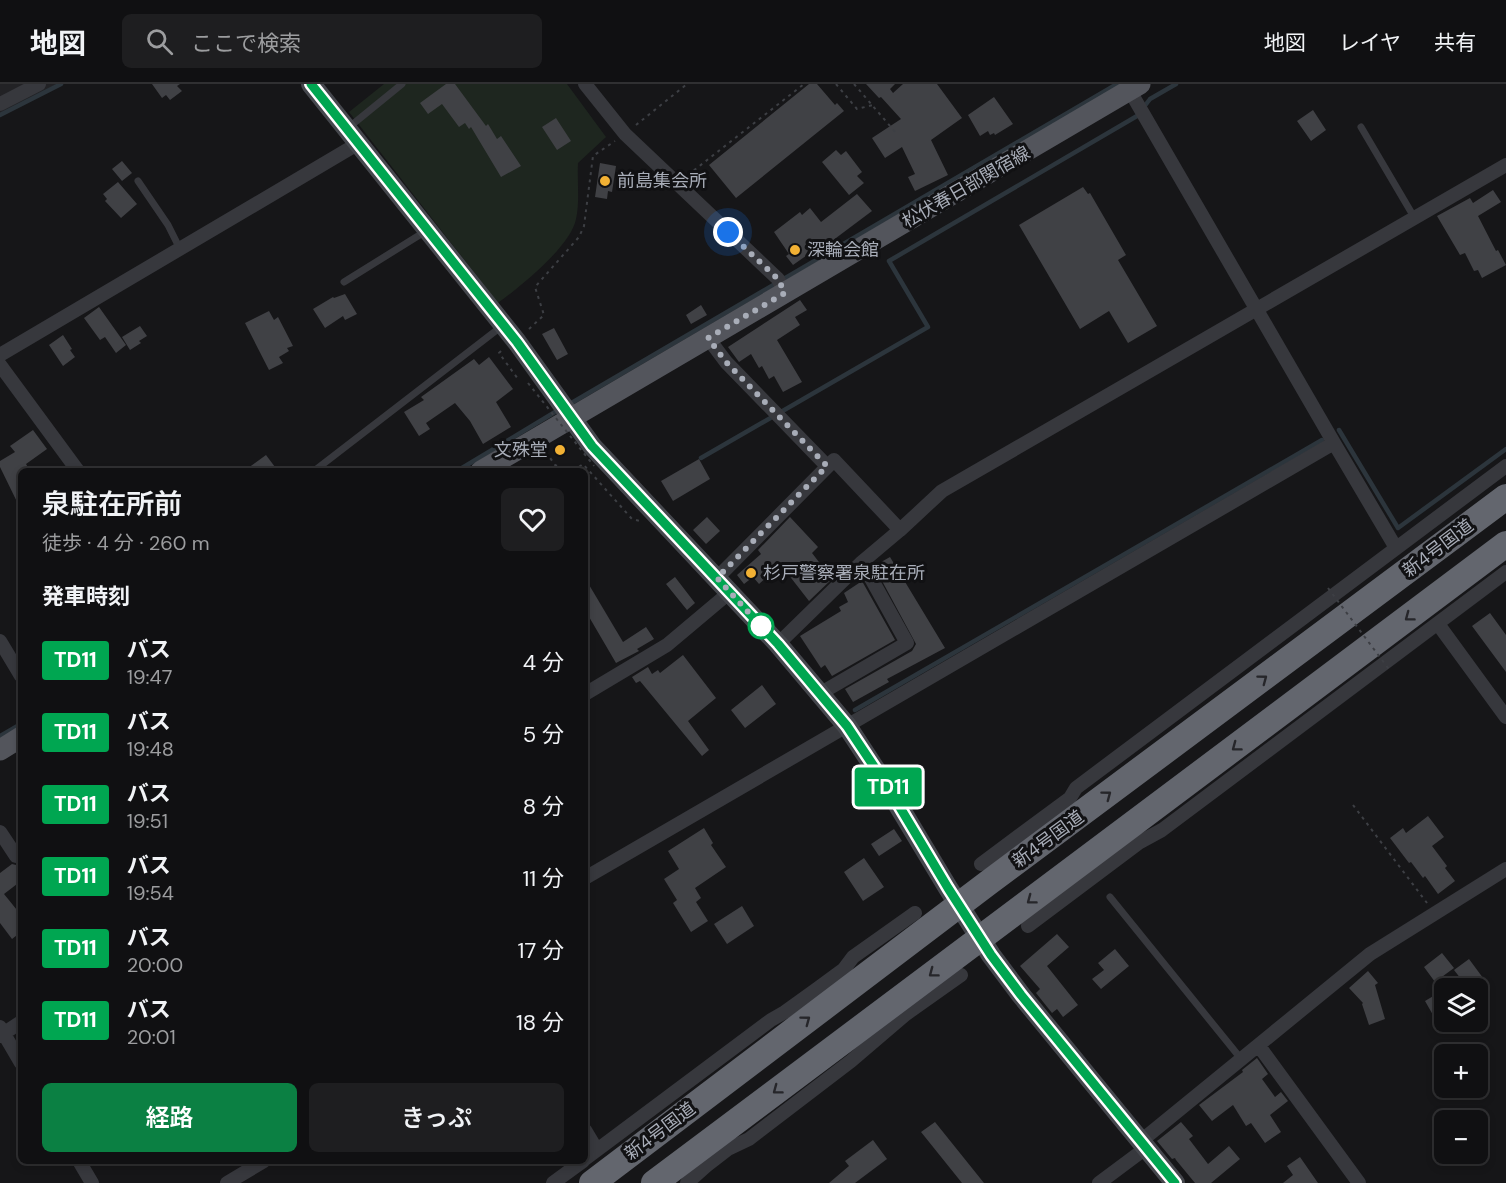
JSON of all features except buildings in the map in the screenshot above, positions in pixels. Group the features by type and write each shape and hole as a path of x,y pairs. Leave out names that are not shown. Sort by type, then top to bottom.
{"highway":[{"name":"新4号国道","path":"592,1183 959,905 1047,828 1506,497"},
{"name":"新4号国道","path":"654,1183 699,1160 980,938 1117,847 1451,600 1506,544"}],"main road":[{"path":"319,86 353,136 517,342 592,446 778,644 847,726 889,789 980,938 1021,995 1175,1183"},
{"name":"松伏春日部関宿線","path":"486,468 1135,87"},
{"path":"0,750 18,739"}],"street":[{"path":"0,104 39,84"},
{"path":"585,84 625,134 778,279 785,293"},
{"path":"1135,87 1256,308 1396,548"},
{"path":"0,355 180,249 353,136"},
{"path":"778,644 862,562 942,491 1506,165"},
{"path":"708,338 726,362 827,466"},
{"path":"0,365 76,468"},
{"path":"588,876 1334,443"},
{"path":"588,692 667,645 834,460 900,530"},
{"path":"981,864 1047,828 1076,788 1506,466"},
{"path":"820,693 907,643 862,562"},
{"path":"1028,926 1117,847 1140,842 1162,830 1438,624 1451,600 1506,572"},
{"path":"1438,624 1506,717"},
{"path":"0,641 18,671"},
{"path":"0,832 16,856"},
{"path":"1099,1183 1370,954 1506,869"},
{"path":"588,1157 771,1020 786,1012 844,969 853,957 915,913"},
{"path":"687,1183 699,1160 749,1138 851,1061 906,1014 962,975"},
{"path":"18,1024 1,1032 18,1058"},
{"path":"1259,1046 1359,1183"},
{"path":"588,1135 597,1150"},
{"path":"81,1164 92,1183"},
{"path":"228,1183 259,1164"},
{"path":"554,1183 579,1164"}],"lane":[{"path":"353,136 402,84"},
{"path":"1361,127 1414,217"},
{"path":"138,181 168,225 180,249"},
{"path":"344,282 428,230"},
{"path":"318,468 503,325"},
{"path":"1110,897 1242,1060"}],"path":[{"path":"517,342 544,315 535,287 579,237 584,226 593,156 625,134 687,84"},
{"path":"678,184 804,84"},
{"path":"836,84 857,109 873,105"},
{"path":"854,84 896,133"},
{"path":"528,382 594,466"},
{"path":"541,445 555,465 562,468"},
{"path":"1328,588 1391,672"},
{"path":"1353,805 1435,914"}],"shaded area":[{"path":"0,84 57,84 0,113"},
{"path":"384,84 567,84 606,137 578,163 576,219 565,241 544,265 498,303 349,112"}],"waterway":[{"path":"0,115 61,84"},
{"path":"568,405 1117,84"},
{"path":"701,458 928,327 889,261 1137,116 1150,99 1176,84"},
{"path":"462,468 560,409"},
{"path":"1339,430 1398,528 1506,449"},
{"path":"855,710 1322,440"},
{"path":"0,736 18,726"}],"bus line":[{"name":"TD11","path":"311,84 517,342 592,446 778,644 847,726 889,789 991,955 1175,1183"}],"place":[{"name":"前島集会所","path":"605,181"},
{"name":"深輪会館","path":"795,250"},
{"name":"文殊堂","path":"560,450"},
{"name":"杉戸警察署泉駐在所","path":"751,573"}],"route":[{"path":"728,232 778,279 785,293 708,338 726,362 827,466 717,578 761,626"}]}
